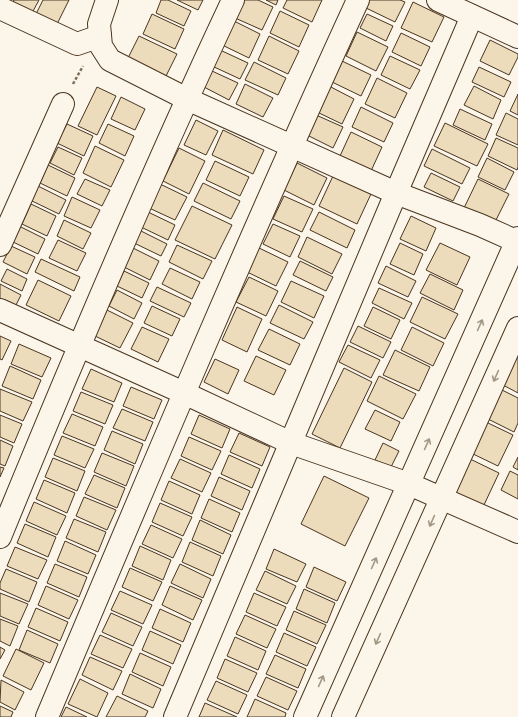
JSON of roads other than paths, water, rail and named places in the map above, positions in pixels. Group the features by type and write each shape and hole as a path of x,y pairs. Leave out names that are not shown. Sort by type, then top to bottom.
{"street":[{"path":"104,50 99,24 107,0"},
{"path":"0,537 79,345 186,99 234,0"},
{"path":"48,717 184,393 291,146 358,0"},
{"path":"438,0 518,37"},
{"path":"0,8 78,44 104,50 186,99 396,193 518,241 305,717"},
{"path":"175,717 472,16"},
{"path":"0,245 63,104"},
{"path":"0,310 291,443 409,484 518,532"},
{"path":"343,717 518,328"}]}
